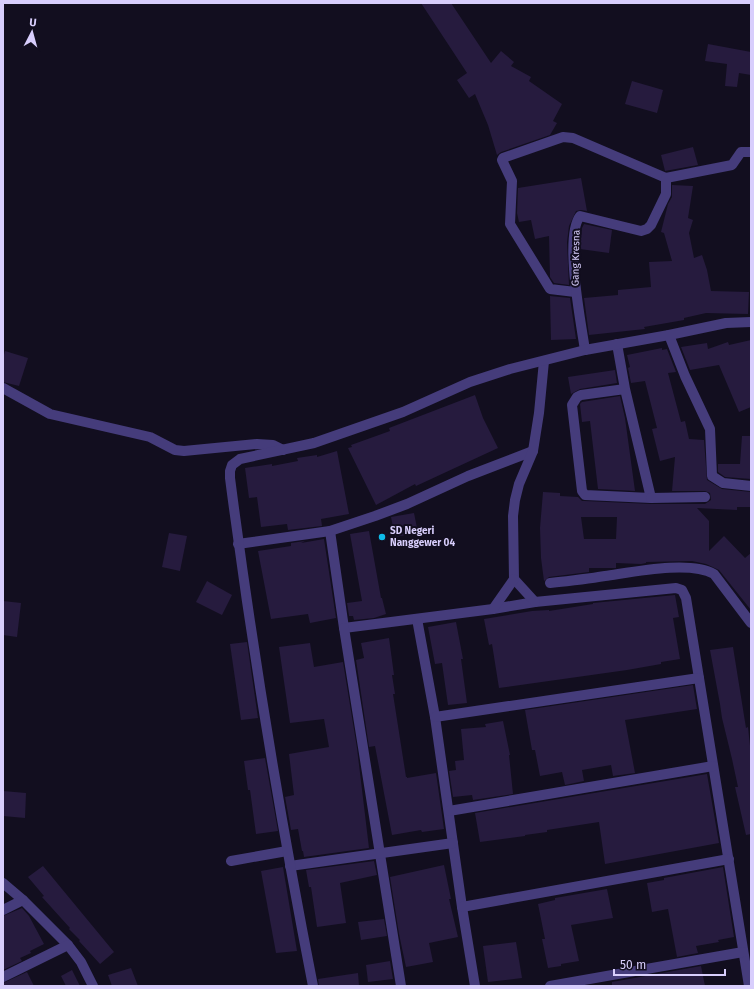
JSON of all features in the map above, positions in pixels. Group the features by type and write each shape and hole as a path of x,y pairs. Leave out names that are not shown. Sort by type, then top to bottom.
{"street":[{"path":"575,292 550,289 510,224 512,180 502,160 503,158 563,137 573,138 666,178 732,165 740,152 751,152"},
{"name":"Gang Kresna","path":"585,350 575,292 574,244 578,219 580,216 641,231 647,229 652,225 666,194 666,178"},
{"path":"313,986 287,851 238,544 230,478 232,465 247,456 314,443 403,412 470,382 510,369 585,350 726,323 751,322"},
{"path":"669,335 685,376 710,429 712,476 722,483 751,486"},
{"path":"618,344 625,389 651,498"},
{"path":"493,609 514,579 514,500 532,451 539,413 544,360"},
{"path":"3,388 50,414 150,438 175,450 184,451 257,444 273,446 283,450"},
{"path":"625,389 581,395 577,397 572,405 582,491 585,495 651,498 704,497"},
{"path":"238,544 330,531 407,504 468,476 532,451"},
{"path":"330,531 401,986"},
{"path":"550,583 654,569 686,568 705,570 714,574 751,624"},
{"path":"514,579 535,602"},
{"path":"344,628 493,609 535,602 679,588 684,593 686,598 749,986"},
{"path":"417,619 449,811 462,907 475,986"},
{"path":"434,717 699,678"},
{"path":"449,811 713,766"},
{"path":"290,866 453,843"},
{"path":"230,861 287,851"},
{"path":"462,907 729,859"},
{"path":"3,883 23,900 68,945 81,962 93,986"},
{"path":"3,910 23,900"},
{"path":"3,977 68,945"},
{"path":"550,986 743,952"}],"building":[{"path":"421,3 451,3 491,63 501,51 514,62 511,66 531,77 529,81 562,104 553,121 557,123 550,135 501,152 497,155 488,125 475,94 469,98 457,80 467,73"},
{"path":"708,44 751,52 751,75 739,73 737,87 725,86 727,64 705,61"},
{"path":"632,81 663,90 657,113 625,104"},
{"path":"693,147 698,165 665,171 661,155"},
{"path":"581,178 587,211 576,211 569,226 567,242 569,285 554,283 550,277 549,236 535,239 531,220 519,222 517,213 518,188"},
{"path":"672,185 693,186 688,218 693,220 689,233 694,258 702,255 707,270 711,291 749,292 748,314 706,313 684,318 684,320 644,327 645,329 589,335 584,298 618,295 618,290 651,287 649,262 672,261 664,233 661,232 668,204 672,197"},
{"path":"584,224 612,230 609,253 580,249 582,228"},
{"path":"550,296 570,298 576,339 551,340"},
{"path":"751,340 751,407 739,412 719,365 690,370 681,347 707,343 708,349 728,342 729,345"},
{"path":"662,348 662,350 667,349 676,372 668,373 681,422 685,421 689,439 704,440 707,480 722,489 751,492 751,507 737,507 737,510 697,508 709,521 709,551 724,536 745,558 751,553 751,610 719,570 706,564 692,561 646,562 641,564 616,563 616,568 589,568 589,572 549,577 544,581 541,558 540,528 543,492 560,493 560,496 578,497 582,501 651,504 705,504 711,500 710,493 705,491 672,491 675,457 660,461 652,429 657,428 645,381 631,383 628,368 630,367 627,355","holes":["581,517 617,517 616,539 584,539"]},
{"path":"5,351 28,358 19,386 3,382 3,358"},
{"path":"615,370 617,383 580,389 571,394 568,377"},
{"path":"475,395 483,418 498,448 416,486 415,484 376,505 348,448 352,447 351,445 390,431 389,428"},
{"path":"620,396 625,418 635,491 598,489 590,421 582,422 580,404 582,402"},
{"path":"742,436 751,436 751,479 725,477 718,472 718,464 740,464"},
{"path":"337,451 349,514 321,519 322,526 288,530 287,524 261,527 257,497 249,498 245,468 272,464 272,466 298,461 297,458 317,455 317,457"},
{"path":"414,513 418,533 395,537 391,517"},
{"path":"369,531 381,598 386,614 374,618 354,620 353,616 349,616 347,603 362,601 350,534"},
{"path":"169,533 187,536 180,571 162,567"},
{"path":"324,539 336,618 310,623 308,614 271,619 258,551 291,546 291,543 305,541 301,543"},
{"path":"207,581 232,595 222,615 196,602"},
{"path":"675,595 679,617 673,618 680,659 627,670 499,688 492,644 489,645 484,619 532,611 549,611 593,603"},
{"path":"3,601 21,603 17,637 3,635"},
{"path":"456,622 463,659 461,659 467,703 448,705 442,663 435,664 428,627"},
{"path":"389,638 394,675 392,675 395,694 393,694 406,777 436,773 444,829 422,832 421,830 392,835 375,746 369,747 356,660 364,658 361,643"},
{"path":"247,642 258,718 241,720 230,644"},
{"path":"310,643 314,667 343,662 357,748 369,848 304,857 298,829 291,830 285,797 294,795 289,754 329,747 324,719 290,723 279,647"},
{"path":"733,647 746,728 748,727 751,755 751,834 746,835 735,787 738,787 722,718 710,650"},
{"path":"693,685 697,709 625,720 635,773 613,776 611,765 582,770 584,781 565,785 562,772 540,776 535,750 532,750 525,710"},
{"path":"503,721 510,755 513,794 473,800 472,795 453,797 449,771 456,770 455,761 464,760 461,729 486,727 485,724"},
{"path":"265,758 278,831 256,834 250,790 248,790 244,761"},
{"path":"707,774 719,843 605,864 599,822 547,830 547,832 525,836 480,842 475,813"},
{"path":"3,791 26,793 25,818 3,816"},
{"path":"374,861 377,875 340,883 346,923 317,927 311,887 309,887 306,870"},
{"path":"444,865 451,899 449,899 458,937 429,943 433,962 406,967 390,877"},
{"path":"43,866 114,952 100,964 42,897 44,896 28,877"},
{"path":"283,867 297,951 276,953 261,871"},
{"path":"723,867 734,937 718,940 719,942 696,946 698,953 677,957 668,909 652,912 647,883 664,880 664,878"},
{"path":"607,889 613,918 571,925 579,961 548,968 542,939 545,939 538,904 555,900 555,898"},
{"path":"22,908 29,916 44,944 30,951 31,953 20,958 22,961 3,970 3,916"},
{"path":"384,919 387,936 361,940 358,922"},
{"path":"516,942 522,978 488,982 483,946"},
{"path":"390,961 393,979 368,982 366,965"},
{"path":"701,966 705,986 612,986 612,982"},
{"path":"131,968 138,986 112,986 108,975"},
{"path":"72,970 80,986 66,986 61,976"},
{"path":"27,972 34,986 3,986 3,983"},
{"path":"358,973 359,986 319,986 318,979"}],"place":[{"name":"SD Negeri Nanggewer 04","path":"382,537"}]}
